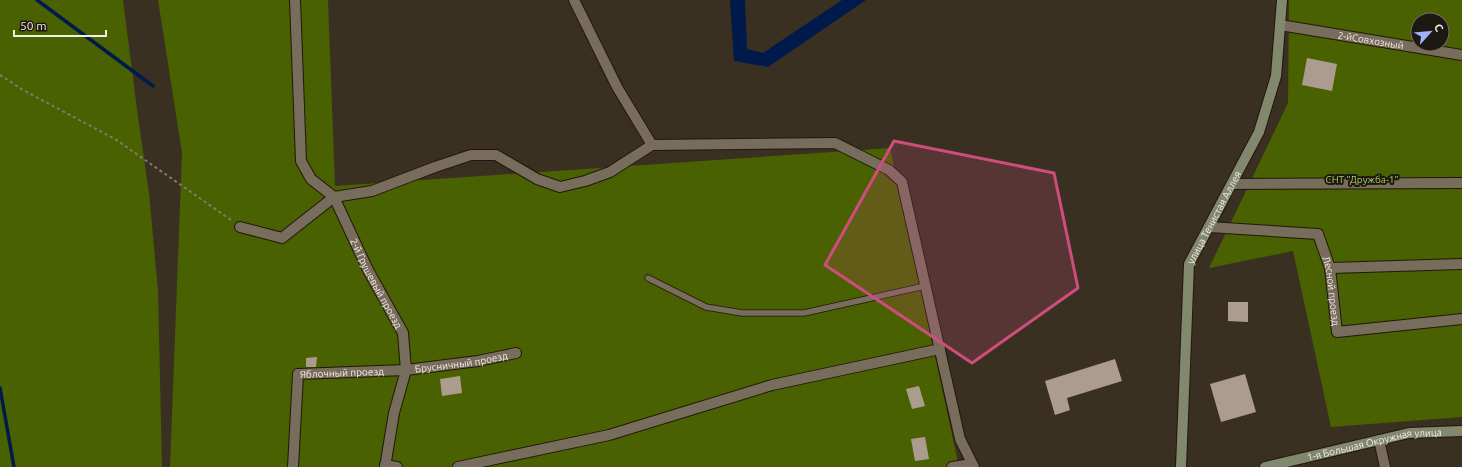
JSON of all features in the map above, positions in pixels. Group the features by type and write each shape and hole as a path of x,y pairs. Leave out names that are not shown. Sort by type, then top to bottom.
{"main road":[{"name":"улица Тенистая Аллея","path":"1181,467 1190,264 1259,132 1276,76 1282,0"},
{"name":"1-я Большая Окружная улица","path":"1265,467 1409,433 1462,431"}],"street":[{"path":"295,0 301,161 311,179 334,197"},
{"path":"574,0 617,87 652,145"},
{"name":"2-йСовхозный","path":"1280,25 1462,55"},
{"path":"240,227 282,238 334,197 372,191 435,166 471,155 496,155 537,179 560,187 586,181 610,172 652,145 835,143 888,170 902,182 960,439 973,465 952,467"},
{"path":"1232,184 1462,183"},
{"name":"2-й Грушевый проезд","path":"334,197 368,270 402,333 406,370 394,413 385,466"},
{"name":"Лесной проезд","path":"1209,227 1318,234 1330,268 1337,332 1462,319"},
{"path":"1330,268 1462,264"},
{"path":"458,467 609,435 772,385 940,349"},
{"name":"Брусничный проезд","path":"406,370 478,361 516,353"},
{"name":"Яблочный проезд","path":"293,467 298,374 406,370"},
{"path":"1379,440 1385,467"},
{"path":"385,466 397,467"}],"lane":[{"path":"648,278 706,307 742,313 804,313 926,286"}],"path":[{"path":"0,75 24,90 115,139 240,227"}],"highlighted area":[{"path":"894,141 1054,173 1078,288 972,363 825,265"}],"green space":[{"path":"0,0 123,0 149,193 158,291 162,467 0,467"},
{"path":"158,0 328,0 335,186 890,148 959,467 170,467 182,153"},
{"name":"СНТ \"Дружба-1\"","path":"1289,0 1462,0 1462,417 1331,427 1293,251 1209,268 1288,103"}],"water":[{"path":"730,0 745,0 747,49 763,53 842,0 866,0 768,67 734,61"}],"building":[{"path":"1307,58 1337,64 1332,91 1302,85"},
{"path":"1228,302 1248,302 1248,322 1228,321"},
{"path":"317,357 316,367 306,367 306,358"},
{"path":"1115,359 1122,381 1067,398 1070,410 1055,415 1045,381"},
{"path":"1245,374 1256,412 1221,422 1210,384"},
{"path":"460,376 462,393 442,396 440,379"},
{"path":"919,386 925,406 912,409 906,389"},
{"path":"925,437 929,459 915,461 911,439"}],"waterway":[{"path":"37,0 153,86"},
{"path":"0,388 14,467"}]}
